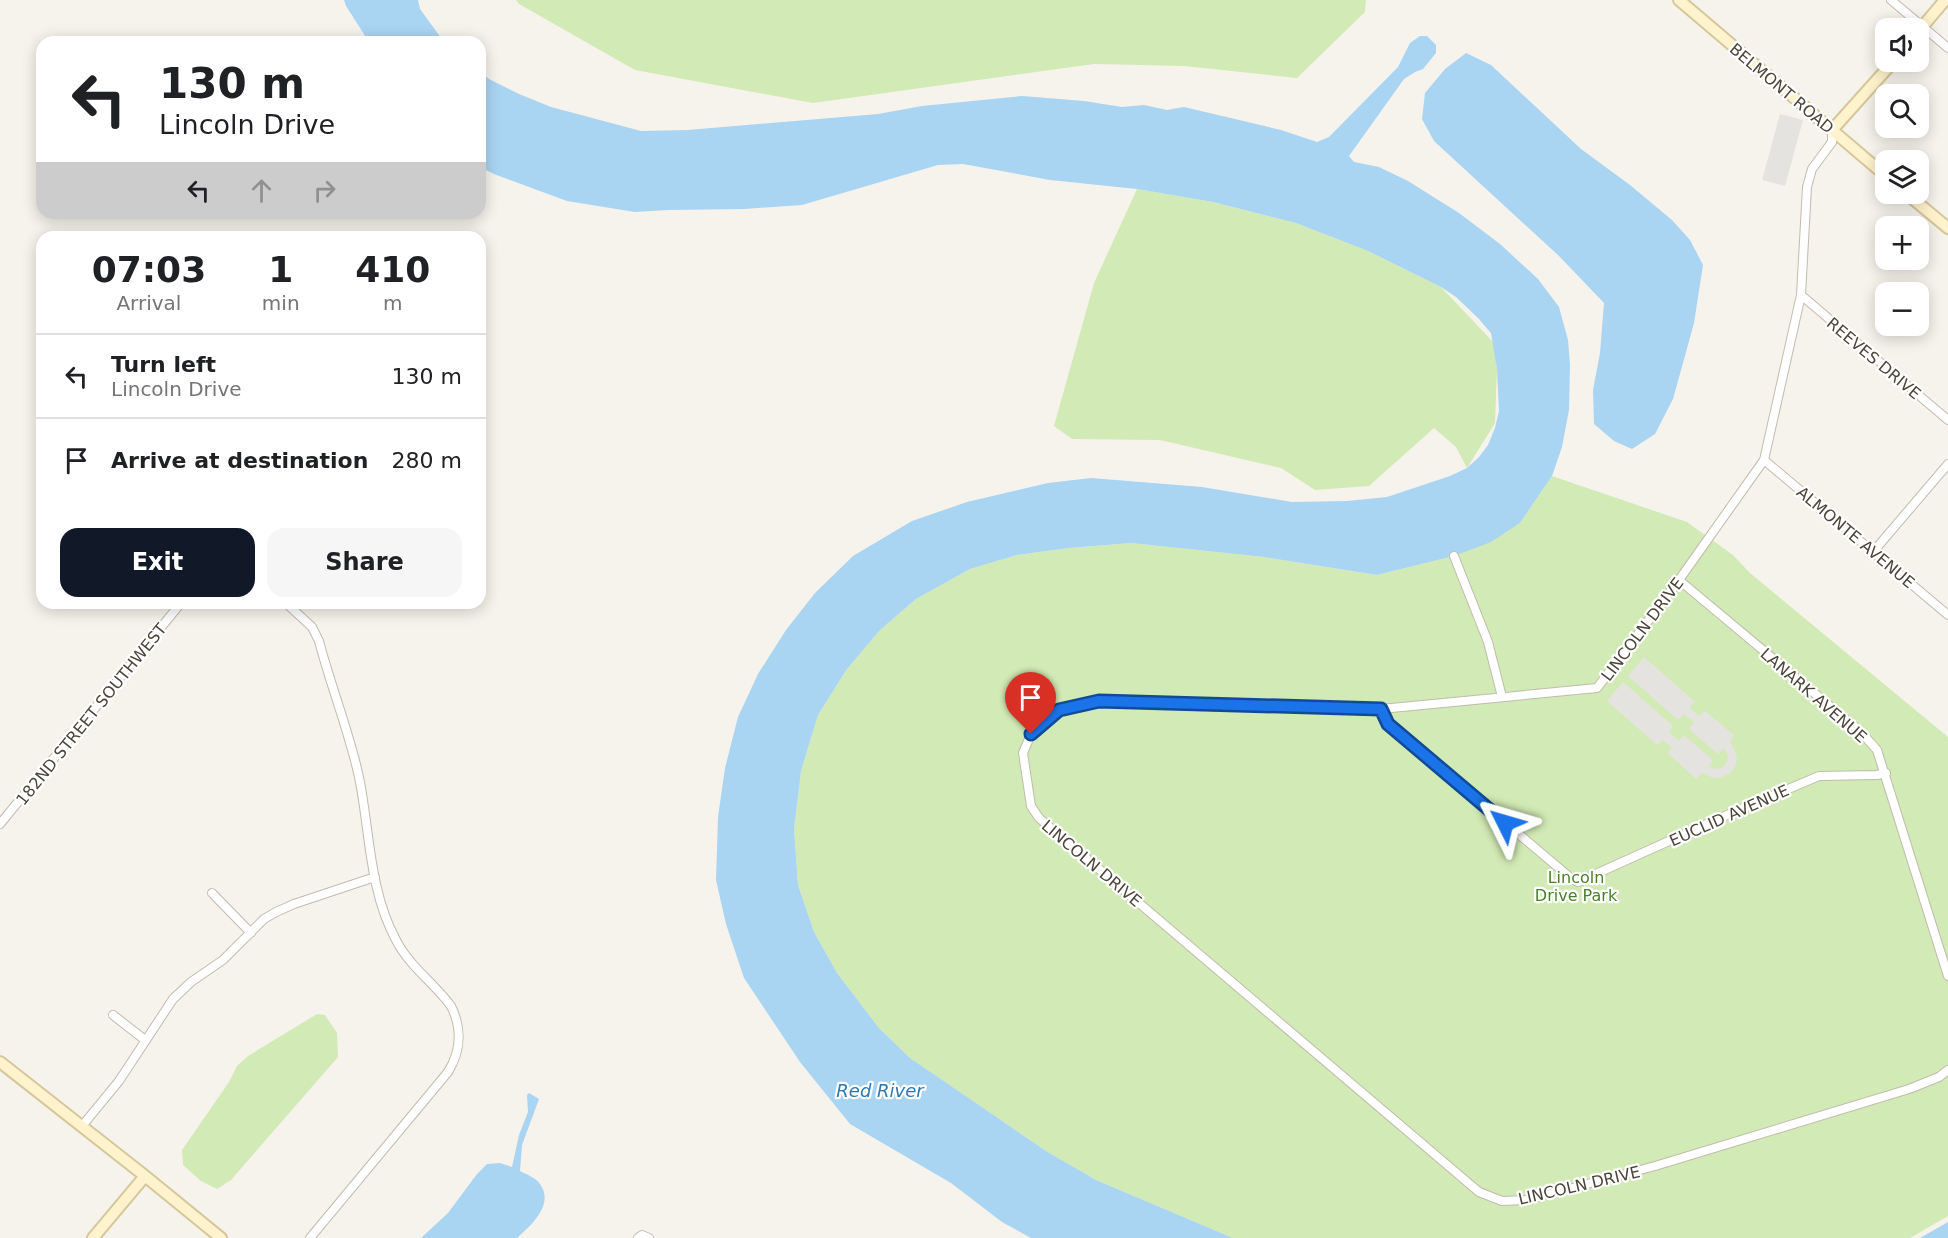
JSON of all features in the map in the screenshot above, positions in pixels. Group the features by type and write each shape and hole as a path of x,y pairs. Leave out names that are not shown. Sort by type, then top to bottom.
{"street":[{"name":"BELMONT ROAD","path":"1679,0 1875,167"},
{"path":"1891,0 1910,18"},
{"path":"1929,19 1945,0"},
{"path":"1929,35 1948,48"},
{"path":"1832,130 1884,72"},
{"name":"LINCOLN DRIVE","path":"1832,130 1832,142 1812,169 1807,187 1801,295 1764,460 1679,580 1597,688 1381,709 1099,701 1059,710 1031,734 1023,753 1031,806 1039,818 1479,1192 1502,1201 1527,1200 1655,1166 1909,1089 1939,1077 1948,1070"},
{"path":"1919,204 1948,228"},
{"name":"REEVES DRIVE","path":"1801,295 1948,420"},
{"name":"ALMONTE AVENUE","path":"1764,460 1948,615"},
{"path":"1873,552 1948,464"},
{"path":"1454,556 1488,642 1502,697"},
{"name":"LANARK AVENUE","path":"1679,580 1861,732 1877,750 1948,976"},
{"name":"182ND STREET SOUTHWEST","path":"0,824 176,609"},
{"path":"292,609 312,627 320,641 354,755 383,912 397,943 421,975 443,996 455,1015 459,1033 455,1059 448,1072 310,1238"},
{"name":"EUCLID AVENUE","path":"1381,709 1388,724 1578,882 1819,776 1877,776 1886,773"},
{"path":"82,1126 119,1081 178,994 223,960 250,933 276,912 375,877"},
{"path":"213,893 250,933"},
{"path":"113,1015 145,1040"},
{"path":"0,1062 221,1238"},
{"path":"93,1238 145,1176"}],"green space":[{"path":"516,0 1366,0 1365,12 1297,78 1184,66 1094,64 813,103 635,70 519,4"},
{"path":"1137,189 1213,202 1296,223 1368,251 1441,287 1494,343 1497,369 1495,423 1467,468 1456,447 1434,428 1369,486 1315,490 1281,468 1160,440 1072,439 1054,426 1094,283"},
{"name":"Lincoln Drive Park","path":"1552,476 1687,522 1733,555 1750,573 1948,737 1948,1216 1910,1238 1233,1238 1096,1180 1046,1151 910,1058 879,1028 837,973 814,932 798,885 794,829 801,771 818,715 847,669 880,630 916,599 970,569 1017,555 1131,543 1264,557 1377,575 1454,556 1520,523"},
{"path":"317,1014 325,1015 337,1033 338,1057 231,1180 217,1189 201,1181 183,1165 182,1150 229,1082 237,1066 248,1056"}],"shaded area":[{"path":"1780,114 1803,120 1785,186 1762,180"},
{"path":"1644,657 1695,702 1689,707 1699,716 1705,711 1734,735 1730,742 1737,760 1730,773 1720,778 1713,778 1702,773 1696,779 1668,753 1672,748 1663,740 1657,745 1607,701 1623,682 1673,726 1669,732 1679,741 1684,735 1713,760 1709,767 1718,769 1723,767 1728,756 1724,748 1718,754 1689,729 1694,722 1684,714 1678,720 1628,676"}],"water":[{"path":"344,0 418,0 420,9 440,36 365,36"},
{"name":"Red River","path":"1420,36 1427,36 1436,45 1436,53 1423,69 1404,79 1349,156 1354,162 1379,167 1408,181 1459,213 1500,244 1538,279 1559,307 1568,340 1569,410 1562,447 1552,476 1520,523 1491,542 1454,556 1377,575 1264,557 1131,543 1017,555 970,569 916,599 880,630 847,669 818,715 801,771 794,829 798,885 814,932 837,973 879,1028 910,1058 1046,1151 1096,1180 1233,1238 1031,1238 1002,1222 951,1183 850,1124 800,1062 744,978 726,924 716,880 718,817 725,768 738,717 758,674 786,630 815,593 853,556 912,521 967,502 1048,483 1091,478 1202,487 1292,502 1347,501 1387,497 1450,476 1467,468 1479,457 1488,445 1495,428 1499,411 1497,369 1491,333 1456,297 1441,287 1368,251 1296,223 1213,202 1137,189 1050,180 963,164 938,165 802,205 635,212 567,201 486,170 486,77 551,107 641,131 688,130 878,114 922,106 1022,96 1084,101 1122,107 1144,105 1167,110 1184,107 1281,130 1317,142 1329,137 1398,67 1410,43"},
{"path":"1466,53 1491,65 1581,149 1672,220 1690,240 1703,265 1694,323 1673,399 1655,434 1632,449 1614,441 1594,424 1593,390 1600,353 1604,303 1559,256 1434,141 1422,119 1425,93 1445,69"},
{"path":"529,1093 539,1099 522,1145 520,1171 536,1180 544,1192 543,1207 534,1221 517,1238 421,1238 448,1213 487,1164 500,1163 512,1167 519,1135 528,1112 527,1095"},
{"path":"1948,1222 1948,1238 1920,1238"}],"route":[{"path":"1031,734 1059,710 1099,701 1381,709 1388,724 1505,823"}]}
